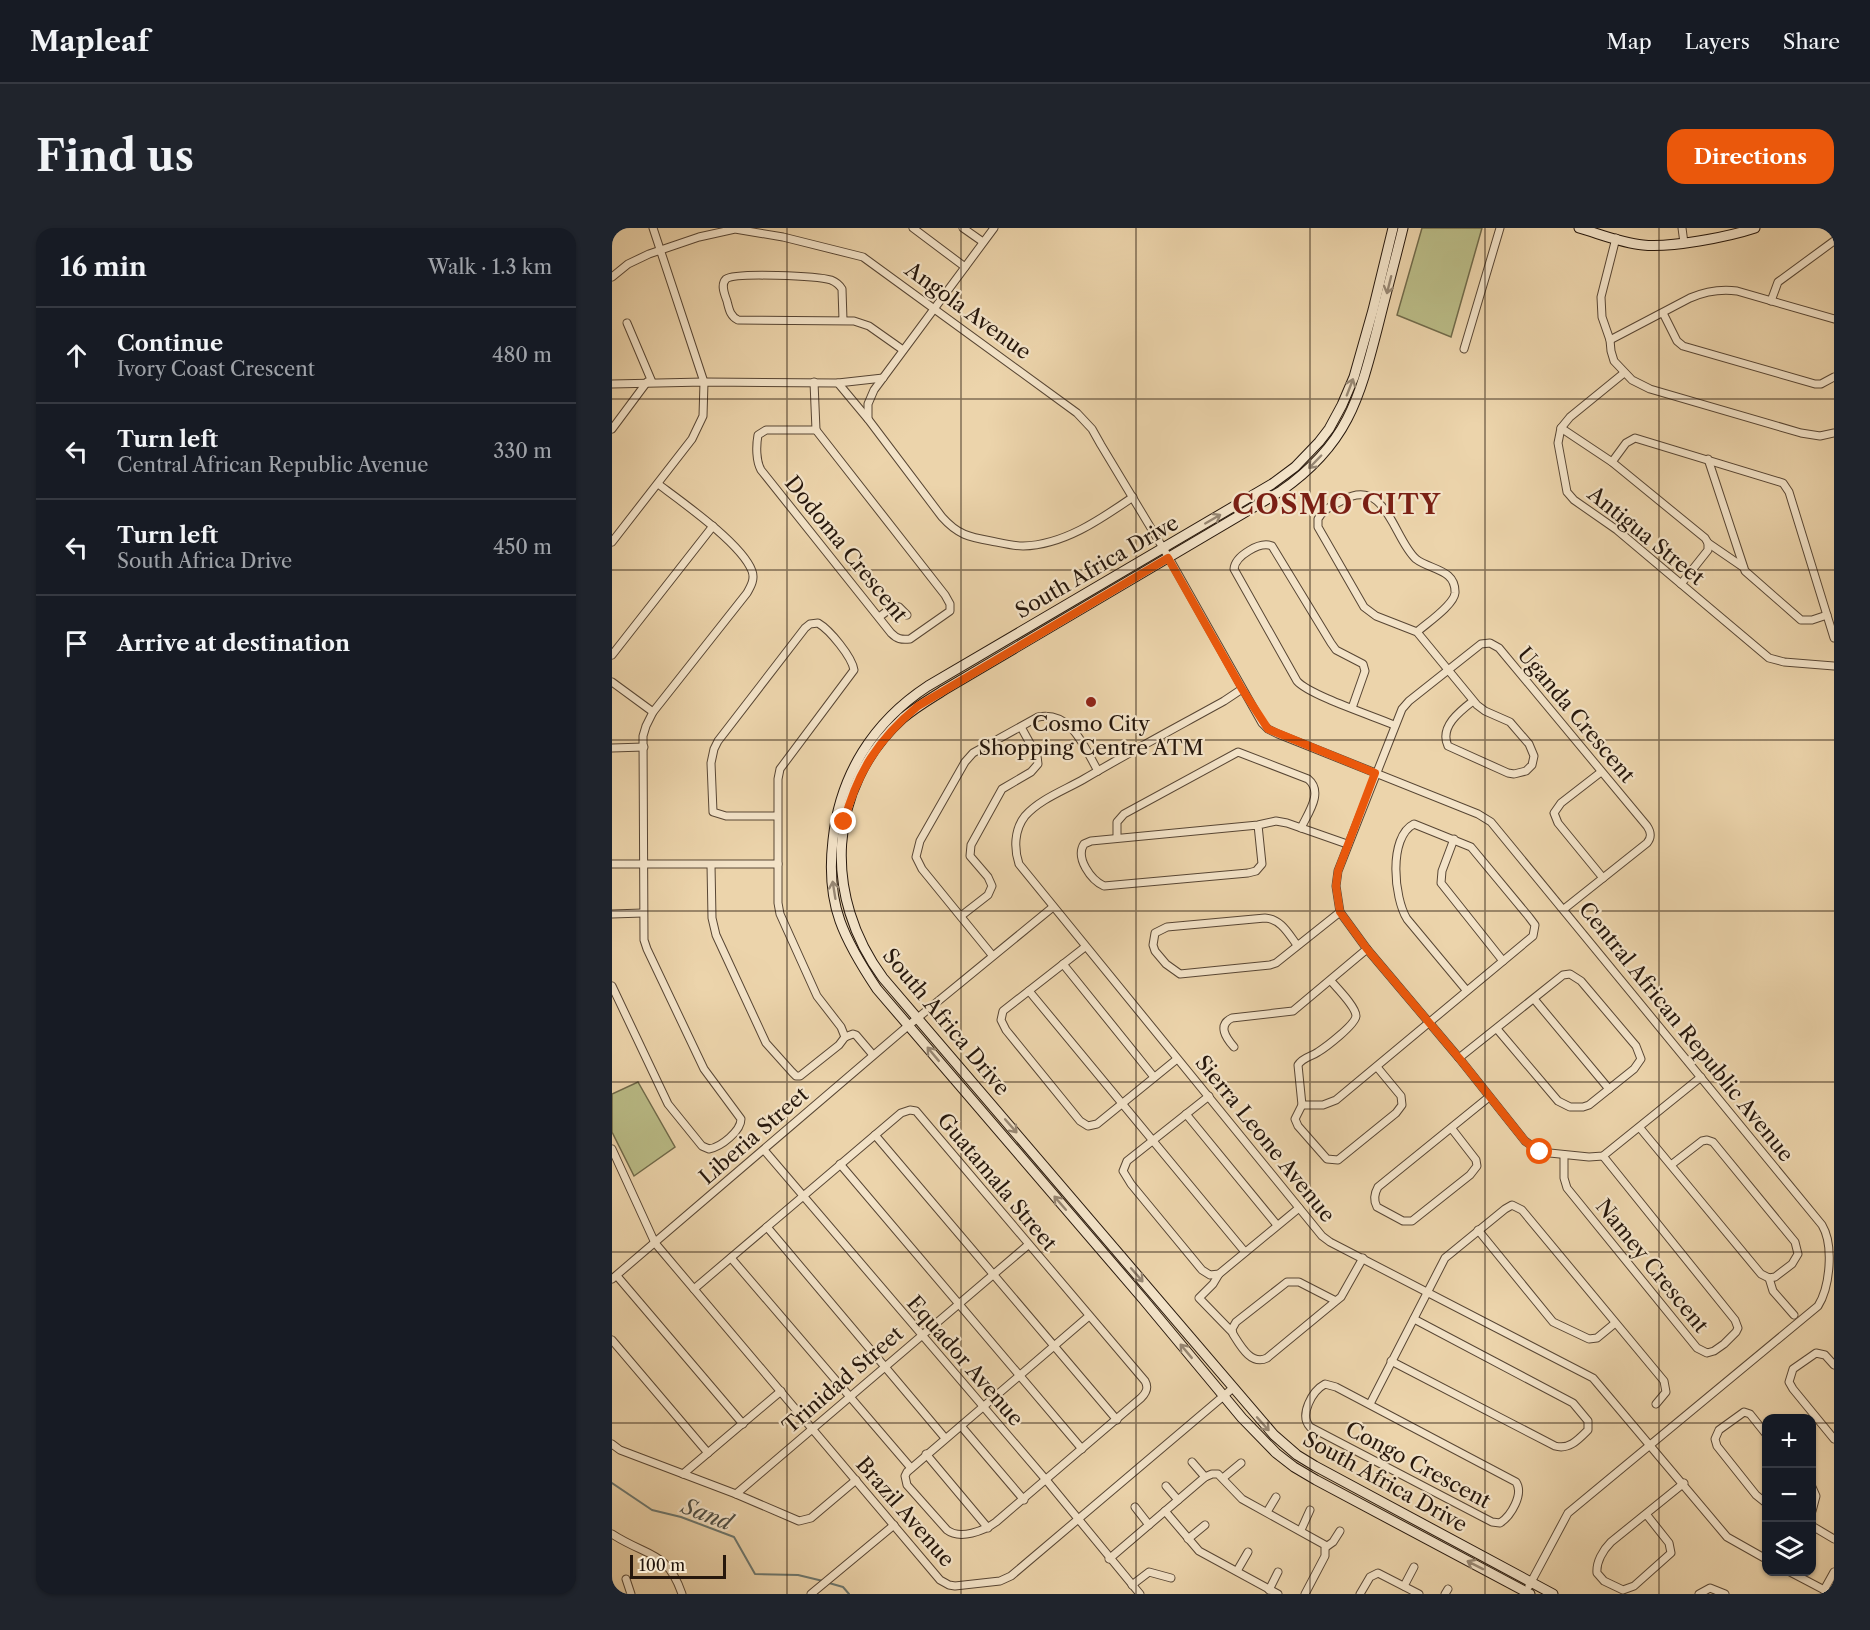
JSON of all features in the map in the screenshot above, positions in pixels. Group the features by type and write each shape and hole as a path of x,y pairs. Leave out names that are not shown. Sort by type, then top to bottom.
{"street":[{"path":"612,542 658,484 699,427 703,416 704,382 652,228"},
{"path":"783,228 783,237"},
{"path":"913,228 965,267"},
{"path":"963,228 983,242"},
{"path":"868,419 870,397 994,228"},
{"name":"South Africa Drive","path":"1393,228 1354,377 1329,429 1310,452 1280,478 910,698 880,727 856,762 838,806 831,859 837,911 847,938 878,989 1268,1446 1301,1472 1527,1593"},
{"name":"South Africa Drive","path":"1403,228 1365,379 1356,402 1336,438 1313,465 1293,483 918,706 887,735 858,778 844,822 841,867 849,912 856,932 870,960 883,978 1270,1431 1303,1459 1552,1594"},
{"path":"1464,350 1500,228"},
{"path":"1579,228 1650,246 1684,243 1755,228"},
{"path":"1682,228 1684,243"},
{"name":"Angola Avenue","path":"612,277 628,264 660,250 699,237 735,230 783,237 863,257 1077,413 1092,429 1163,549"},
{"path":"1616,238 1600,297 1602,317 1611,340 1612,356 1624,373 1650,389 1780,427 1814,436 1834,433"},
{"path":"1772,302 1778,282 1834,241"},
{"path":"843,320 842,289 833,281 812,277 740,275 733,276 723,283 730,314 738,320 862,322 903,350"},
{"path":"1611,340 1696,296 1722,291 1737,291 1834,319"},
{"path":"1663,313 1676,339 1683,346 1815,384 1821,384 1834,377"},
{"path":"627,323 650,382"},
{"path":"1624,373 1567,420 1561,428 1612,462 1703,536 1708,543 1743,567"},
{"path":"612,384 650,382 838,383 883,378"},
{"path":"612,429 650,382"},
{"path":"814,382 816,430"},
{"path":"838,383 942,517 952,528 967,536 1026,546 1060,538 1082,528 1133,497"},
{"name":"Antigua Street","path":"1561,428 1558,443 1564,481 1569,494 1617,530 1769,658 1784,662 1834,666"},
{"name":"Dodoma Crescent","path":"816,430 950,604 950,611 910,639 896,638 759,465 757,441 762,431 816,430"},
{"path":"1612,462 1626,442 1635,438 1778,480 1785,485 1834,638"},
{"path":"1708,459 1743,567 1749,577 1798,618 1808,621 1827,615"},
{"path":"612,986 668,1104 702,1146 709,1149 718,1146 738,1129 741,1119 704,1069 644,940 644,732 653,712 751,585 753,574 745,560 713,526 658,484"},
{"path":"1417,632 1453,601 1455,592 1451,579 1440,570 1414,557 1390,517 1376,500 1364,495 1355,495 1323,511 1318,519 1318,527 1365,607 1376,616 1417,632 1473,701 1485,711 1508,720 1534,752 1533,761 1526,771 1519,774 1508,773 1448,746 1445,737 1449,724 1473,701"},
{"path":"612,655 713,526"},
{"path":"1682,584 1707,552 1708,543"},
{"path":"1352,708 1365,671 1363,664 1336,650 1277,552 1268,544 1258,546 1238,560 1234,564 1234,569 1291,671 1304,688 1352,708 1394,725"},
{"name":"Central African Republic Avenue","path":"1163,549 1242,689 1268,729 1485,818 1497,829 1564,909 1822,1225 1829,1243 1826,1288 1821,1301 1812,1312 1565,1516 1527,1593"},
{"path":"879,617 894,606 899,607 907,615"},
{"path":"777,816 726,816 713,812 712,756 718,741 805,628 810,624 818,623 826,629 851,660 854,670 780,769 777,816 780,914 817,996 841,1027 845,1037"},
{"name":"Uganda Crescent","path":"1340,912 1336,880 1347,844 1394,725 1406,703 1480,644 1490,643 1496,646 1647,826 1650,835 1647,843 1564,909"},
{"path":"612,682 653,712"},
{"name":"Sierra Leone Avenue","path":"1242,689 1038,805 1026,816 1019,827 1016,845 1019,864 1325,1239 1593,1378 1730,1539 1762,1556"},
{"path":"992,955 918,863 917,850 969,756 1044,716 1063,720 1077,734 1098,771"},
{"path":"961,916 988,895 992,886 988,877 970,856 971,845 1002,789 1031,772 1038,764 1037,756 1021,727"},
{"path":"612,748 644,747"},
{"path":"1117,837 1119,818 1238,752 1313,783 1316,789 1315,795 1301,828"},
{"path":"1601,772 1561,803 1554,813 1558,823 1603,878"},
{"path":"1258,825 1262,864 1256,871 1104,886 1097,881 1082,861 1080,849 1090,841 1258,825 1276,821 1347,844"},
{"path":"1302,1105 1331,1103 1430,1024 1533,936 1534,925 1471,847 1414,824 1406,830 1395,859 1401,908 1467,991"},
{"path":"1454,839 1442,871 1441,883 1503,961"},
{"path":"612,864 778,864"},
{"path":"711,865 713,926 766,1043 792,1072 800,1076 839,1045 845,1037 853,1034 873,1055"},
{"name":"Liberia Street","path":"614,1278 873,1055 1053,907"},
{"path":"1297,945 1279,922 1265,918 1167,927 1155,933 1153,945 1166,964 1180,974 1269,965 1276,963 1340,912 1367,949 1489,1097 1531,1147 1540,1152 1589,1157 1603,1156 1701,1077"},
{"path":"612,914 644,913"},
{"path":"1085,947 1003,1011 1001,1020 1080,1121 1088,1126 1097,1124 1177,1059"},
{"path":"1234,1047 1224,1032 1223,1027 1227,1021 1232,1018 1293,1011 1367,949"},
{"path":"1063,964 1154,1077"},
{"path":"1459,1058 1563,975 1573,974 1636,1046 1640,1054 1639,1063 1586,1106 1570,1107 1561,1104 1497,1029"},
{"path":"1331,981 1354,1009 1356,1016 1353,1023 1345,1030 1299,1065 1302,1105 1296,1114 1298,1126 1327,1159 1338,1160 1396,1113 1402,1105 1403,1101 1399,1093 1377,1067"},
{"path":"1029,991 1245,1252"},
{"path":"1534,999 1609,1089"},
{"path":"1209,1096 1127,1161 1124,1166 1125,1175 1203,1270 1210,1275 1219,1274"},
{"path":"1452,1129 1476,1160 1476,1166 1470,1175 1412,1221 1403,1221 1377,1207 1374,1193 1378,1187 1489,1097"},
{"name":"Guatamala Street","path":"694,1289 901,1113 910,1110 915,1112 1147,1386 1141,1398 1117,1420 1047,1481 988,1528"},
{"path":"1186,1114 1277,1225"},
{"path":"1640,1128 1761,1274 1769,1278 1779,1275 1795,1261 1798,1254 1797,1246 1715,1144 1707,1140 1702,1141 1671,1165"},
{"path":"875,1135 1117,1420"},
{"name":"Brazil Avenue","path":"612,1149 655,1243 945,1584 955,1587 1007,1578 1233,1388"},
{"name":"Equador Avenue","path":"764,1150 1047,1481 1140,1594"},
{"name":"Namey Crescent","path":"1564,1155 1564,1181 1573,1195 1697,1348 1707,1353 1714,1352 1736,1332 1738,1328 1735,1320 1603,1156"},
{"path":"840,1164 1082,1449"},
{"path":"1370,1404 1447,1256 1512,1205 1519,1208 1664,1381 1666,1392 1656,1404"},
{"path":"1299,1208 1219,1274 1199,1298 1232,1332 1252,1358 1261,1360 1336,1301 1346,1291 1363,1258"},
{"path":"766,1227 945,1438"},
{"path":"1478,1230 1553,1322 1589,1339 1597,1338 1614,1324"},
{"name":"Trinidad Street","path":"736,1494 1028,1245"},
{"path":"731,1258 911,1468"},
{"path":"614,1278 743,1424"},
{"path":"1769,1278 1773,1291 1794,1315"},
{"path":"1232,1332 1239,1319 1287,1282 1299,1282 1336,1301"},
{"path":"926,1454 988,1528 955,1534 947,1530 907,1485 905,1476 926,1454 1089,1316"},
{"path":"1391,1361 1555,1446 1562,1448 1570,1445 1588,1430 1588,1421 1573,1403 1414,1319"},
{"path":"612,1340 708,1453"},
{"path":"1834,1365 1825,1355 1816,1353 1793,1369 1789,1382 1834,1439"},
{"name":"Congo Crescent","path":"1325,1384 1370,1404 1516,1482 1519,1493 1507,1518 1498,1523 1487,1520 1314,1429 1305,1420 1307,1408 1318,1389 1325,1384"},
{"path":"683,1474 781,1391"},
{"path":"1762,1428 1750,1414 1744,1412 1719,1430 1715,1439 1717,1446 1762,1499"},
{"path":"961,1426 1024,1500"},
{"path":"612,1444 621,1450 803,1521 811,1518 856,1480"},
{"path":"1192,1462 1205,1477"},
{"path":"1223,1478 1241,1463"},
{"path":"1110,1559 1205,1477 1216,1474 1223,1478 1242,1499 1318,1540 1326,1547"},
{"path":"1647,1514 1669,1543 1671,1553 1634,1586 1625,1590 1620,1589 1600,1578 1597,1573 1597,1564 1609,1545 1683,1483"},
{"path":"1166,1486 1178,1500"},
{"path":"1268,1512 1276,1497"},
{"path":"1135,1507 1149,1525"},
{"path":"1300,1530 1310,1510"},
{"path":"1165,1511 1199,1551 1278,1594"},
{"path":"1188,1539 1205,1525"},
{"path":"812,1593 894,1526"},
{"path":"1816,1528 1834,1539"},
{"path":"1305,1594 1323,1560 1326,1547 1334,1542 1340,1530"},
{"path":"612,1534 664,1562 675,1575 682,1594"},
{"path":"1237,1571 1248,1552"},
{"path":"1404,1586 1414,1568"},
{"path":"1132,1586 1149,1572 1171,1578"},
{"path":"1269,1590 1278,1572"},
{"path":"1824,1590 1834,1572"},
{"path":"1360,1594 1370,1577 1376,1573 1419,1594"},
{"path":"1798,1576 1832,1594"},
{"path":"626,1579 632,1594"},
{"path":"1699,1594 1710,1588 1725,1594"}],"green space":[{"path":"1422,228 1482,228 1451,337 1397,315"},
{"path":"638,1082 675,1147 634,1176 612,1132 612,1094"}],"waterway":[{"name":"Sand","path":"612,1483 652,1510 681,1517 734,1537 755,1574 798,1575 823,1581"},
{"name":"Sand","path":"829,1583 843,1587 849,1594"}],"place":[{"name":"Cosmo City Shopping Centre ATM","path":"1091,702"}],"district":[{"name":"COSMO CITY","path":"1337,505"}],"route":[{"path":"844,822 858,778 872,755 902,719 918,706 980,668 1168,558 1262,723 1278,734 1375,773 1338,871 1336,886 1340,912 1367,949 1459,1058 1519,1134 1531,1147 1540,1152"}]}
